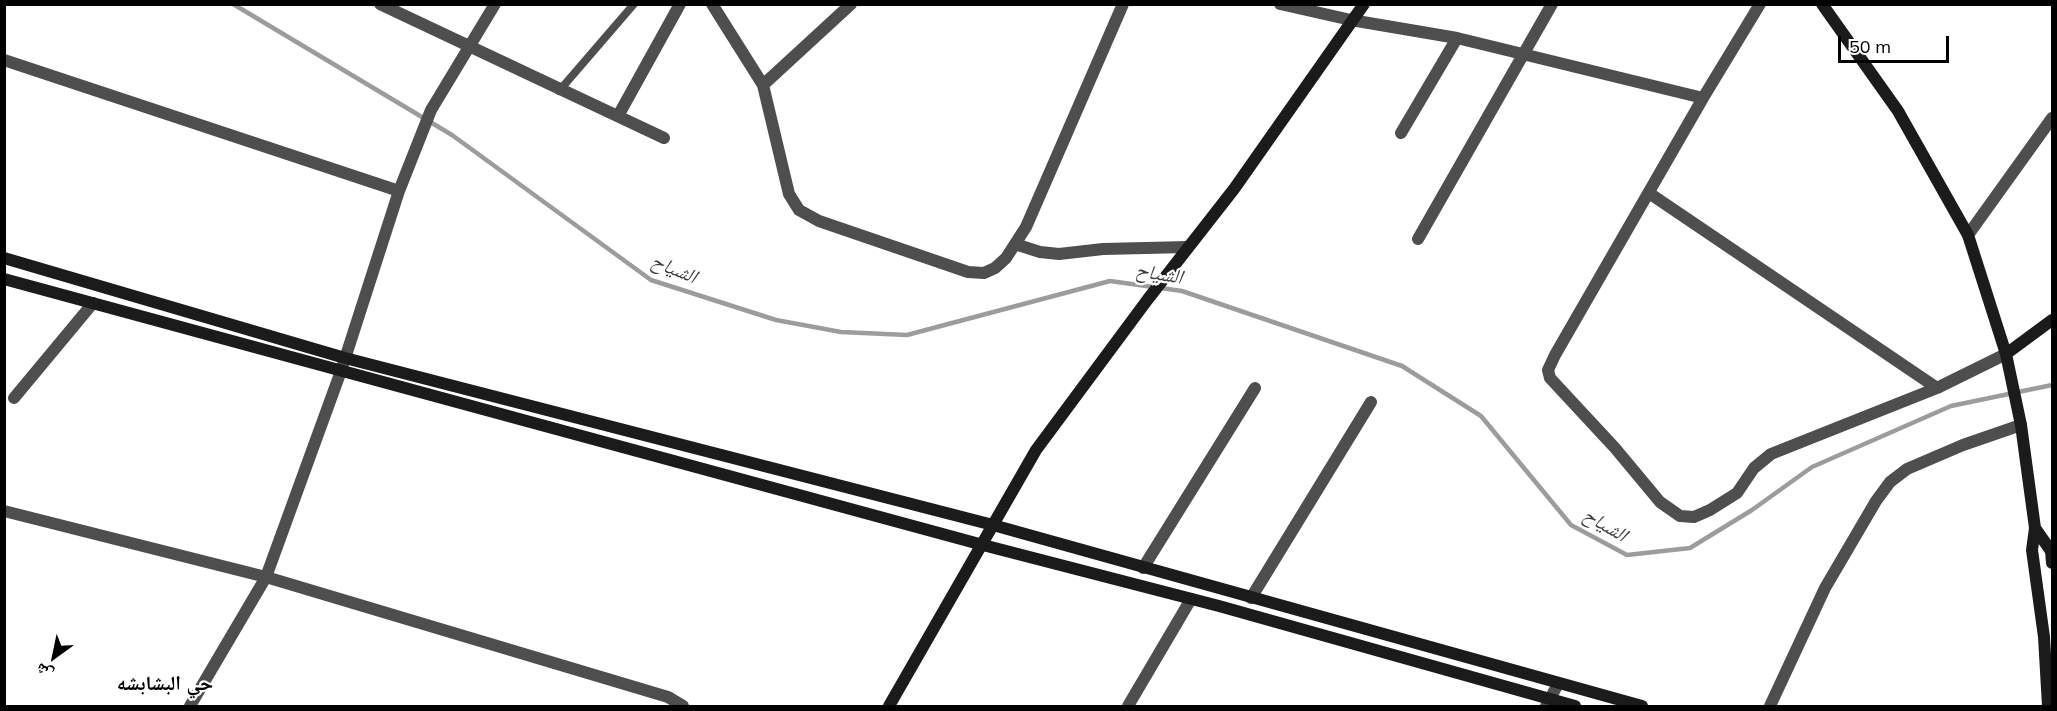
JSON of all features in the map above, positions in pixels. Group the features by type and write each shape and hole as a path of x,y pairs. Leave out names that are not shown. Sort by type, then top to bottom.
{"main road":[{"path":"889,706 1036,450 1283,122 1364,4"},
{"path":"1822,4 1898,111 1968,234 2007,354 2020,420 2035,528 2032,550 2044,637 2048,706"},
{"path":"4,258 345,358 993,525 1642,706"},
{"path":"4,279 983,545 1191,598 1548,703 1575,706"},
{"path":"2007,354 2052,320"},
{"path":"2035,528 2052,555"}],"street":[{"path":"380,4 559,91 664,138"},
{"path":"190,706 266,577 341,371 399,191 416,147 431,110 495,4"},
{"path":"618,116 680,4"},
{"path":"712,4 763,85 789,194 799,210 968,272 984,273 995,268 1015,244 1047,181 1123,4"},
{"path":"763,85 851,4"},
{"path":"1280,4 1351,21 1457,38 1525,53 1703,98"},
{"path":"1418,239 1552,4"},
{"path":"1760,4 1703,98 1548,370 1550,378 1671,511 1680,516 1694,517 1737,493 1754,468 1771,454 1938,388 2007,354"},
{"path":"1401,133 1457,38"},
{"path":"4,60 399,191"},
{"path":"1968,234 2052,118"},
{"path":"1649,193 1938,388"},
{"path":"1015,244 1040,252 1059,254 1103,249 1188,246"},
{"path":"14,398 93,303"},
{"path":"1143,568 1255,388"},
{"path":"1251,598 1371,402"},
{"path":"1770,706 1825,588 1876,501 1890,482 1907,469 2020,420"},
{"path":"4,511 266,577 668,697 683,706"},
{"path":"2032,550 2052,555"},
{"path":"1128,706 1191,598"},
{"path":"1548,703 1558,684"}],"lane":[{"path":"559,91 634,4"}],"waterway":[{"name":"الشياح","path":"233,4 452,135 651,280 776,320 841,332 907,335 1110,281 1182,291 1402,366 1481,416 1571,525 1627,555 1690,548 1752,510 1812,467 1951,406 2052,385"}],"district":[{"name":"حي البشابشه","path":"165,684"}]}
